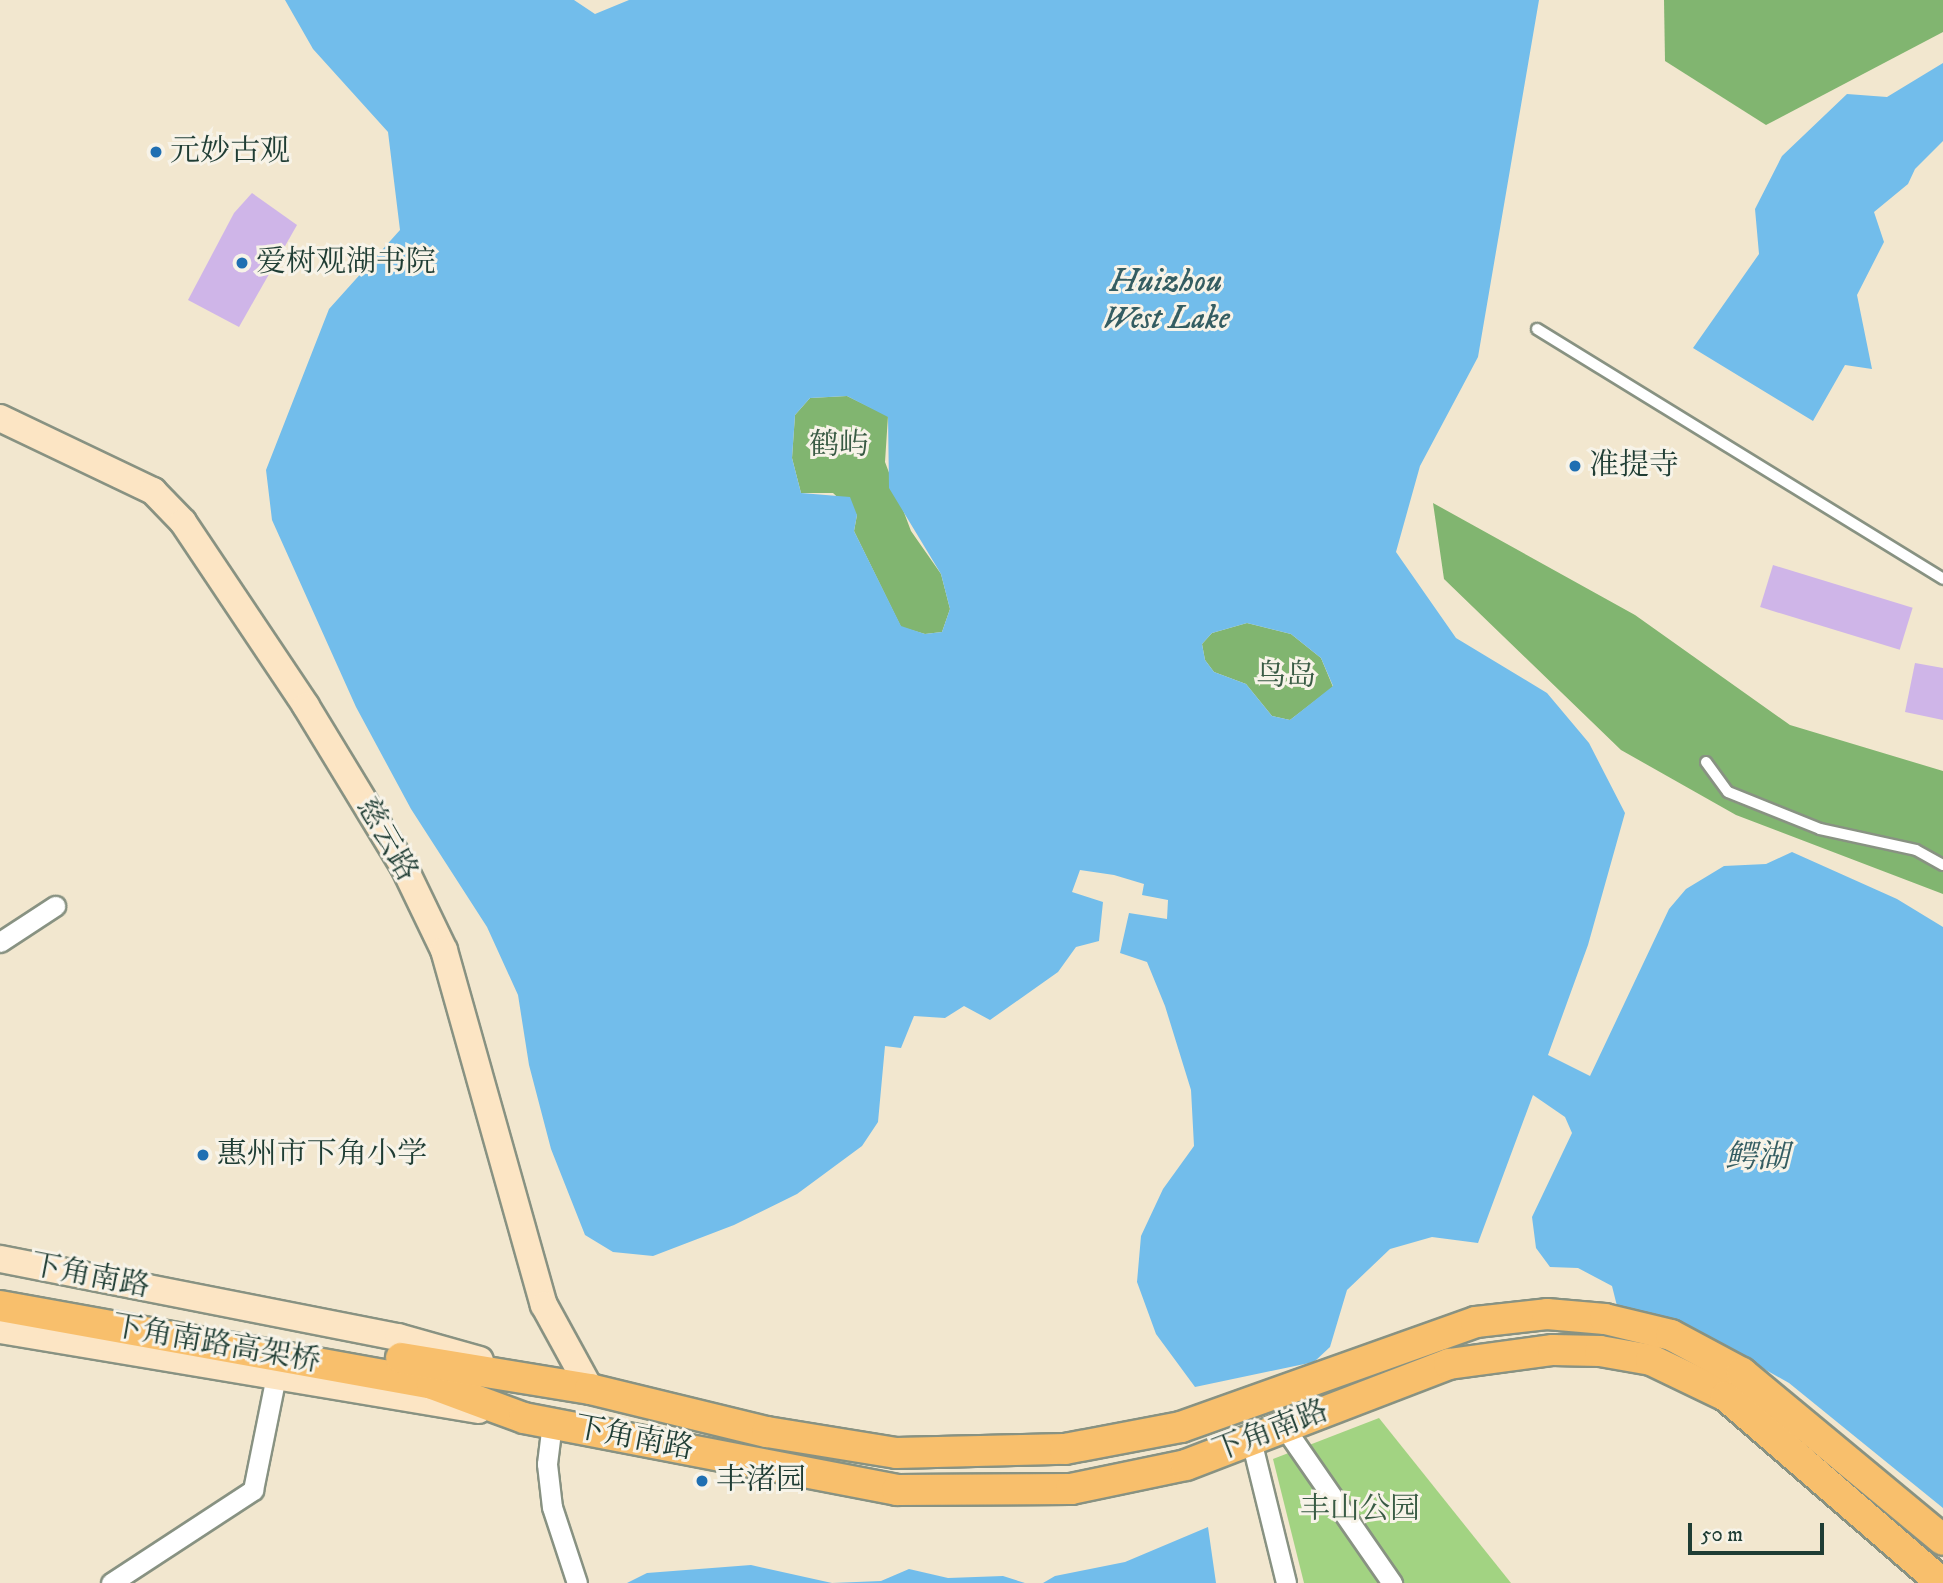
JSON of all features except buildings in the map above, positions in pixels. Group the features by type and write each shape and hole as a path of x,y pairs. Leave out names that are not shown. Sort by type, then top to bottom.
{"main road":[{"name":"慈云路","path":"0,418 153,491 183,522 404,867 444,950 544,1305 590,1390"},
{"path":"0,1240 49,1269"},
{"name":"下角南路","path":"0,1259 398,1337 590,1390 768,1432 897,1453 1065,1449 1181,1427 1476,1322 1547,1314 1605,1319 1671,1335 1742,1373 1943,1540"},
{"name":"下角南路高架桥","path":"0,1286 431,1374"},
{"name":"下角南路高架桥","path":"0,1306 431,1374"},
{"name":"下角南路","path":"0,1330 538,1420 897,1490 1071,1489 1186,1465 1449,1364 1553,1349 1600,1351 1651,1360 1726,1396 1942,1583"},
{"name":"下角南路","path":"431,1374 590,1390"},
{"name":"下角南路","path":"431,1374 538,1420"}],"street":[{"path":"0,942 55,906"},
{"path":"111,1583 253,1490 276,1376"},
{"path":"538,1420 548,1464 552,1507 575,1578"},
{"path":"1284,1427 1392,1583"},
{"path":"1251,1440 1286,1583"}],"lane":[{"path":"1537,329 1943,579"},
{"path":"1706,762 1728,792 1820,829 1916,850 1943,865"}],"green space":[{"path":"1664,0 1943,0 1943,32 1766,125 1665,61"},
{"name":"鹤屿","path":"847,396 888,416 885,462 911,531 941,574 950,609 942,632 925,634 901,627 854,531 857,515 833,493 801,493 792,458 795,415 810,398"},
{"path":"1433,503 1635,615 1790,725 1943,771 1943,894 1736,815 1621,750 1444,579"},
{"name":"鸟岛","path":"1247,623 1291,634 1321,658 1333,687 1290,720 1272,716 1246,684 1214,672 1205,660 1202,644 1212,633"},
{"name":"丰山公园","path":"1379,1418 1511,1583 1304,1583 1273,1459"}],"water":[{"name":"Huizhou West Lake","path":"285,0 574,0 595,14 629,0 1539,0 1478,357 1420,466 1396,552 1456,638 1547,693 1589,743 1625,813 1588,945 1548,1055 1590,1076 1669,909 1686,889 1724,866 1766,864 1792,852 1897,899 1943,927 1943,1508 1789,1383 1720,1344 1617,1306 1612,1286 1578,1268 1550,1267 1536,1248 1532,1217 1572,1133 1565,1117 1533,1095 1478,1243 1432,1237 1390,1249 1347,1290 1330,1347 1314,1362 1195,1387 1156,1334 1137,1282 1141,1236 1163,1189 1194,1146 1191,1090 1165,1006 1147,962 1120,953 1129,913 1167,919 1168,900 1142,895 1144,884 1114,875 1080,870 1072,892 1103,902 1099,941 1076,947 1058,972 990,1020 964,1006 945,1018 914,1016 901,1048 885,1046 878,1122 862,1146 797,1194 734,1225 653,1256 613,1252 585,1235 551,1149 529,1065 518,995 487,927 411,809 356,707 272,520 266,470 329,309 400,230 388,132 313,49","holes":["847,396 888,417 889,488 941,574 950,609 942,632 925,634 901,626 854,531 857,515 850,497 801,493 792,458 795,415 810,398","1247,623 1291,634 1321,658 1333,686 1290,720 1272,716 1246,684 1214,672 1205,660 1202,644 1212,633"]},
{"path":"1943,63 1943,141 1915,169 1908,184 1874,212 1884,242 1857,295 1872,369 1845,365 1813,421 1693,348 1759,254 1755,209 1782,156 1847,94 1887,97"},
{"path":"1208,1527 1216,1583 1043,1583 1055,1576 1125,1562"},
{"path":"751,1565 832,1583 627,1583 647,1573"},
{"path":"909,1569 948,1578 1003,1576 1025,1583 832,1583 881,1581"}],"place":[{"name":"元妙古观","path":"156,152"},
{"name":"爱树观湖书院","path":"242,263"},
{"name":"准提寺","path":"1575,466"},
{"name":"惠州市下角小学","path":"203,1155"},
{"name":"丰渚园","path":"702,1481"}],"water label":[{"name":"鳄湖","path":"1757,1158"}]}
